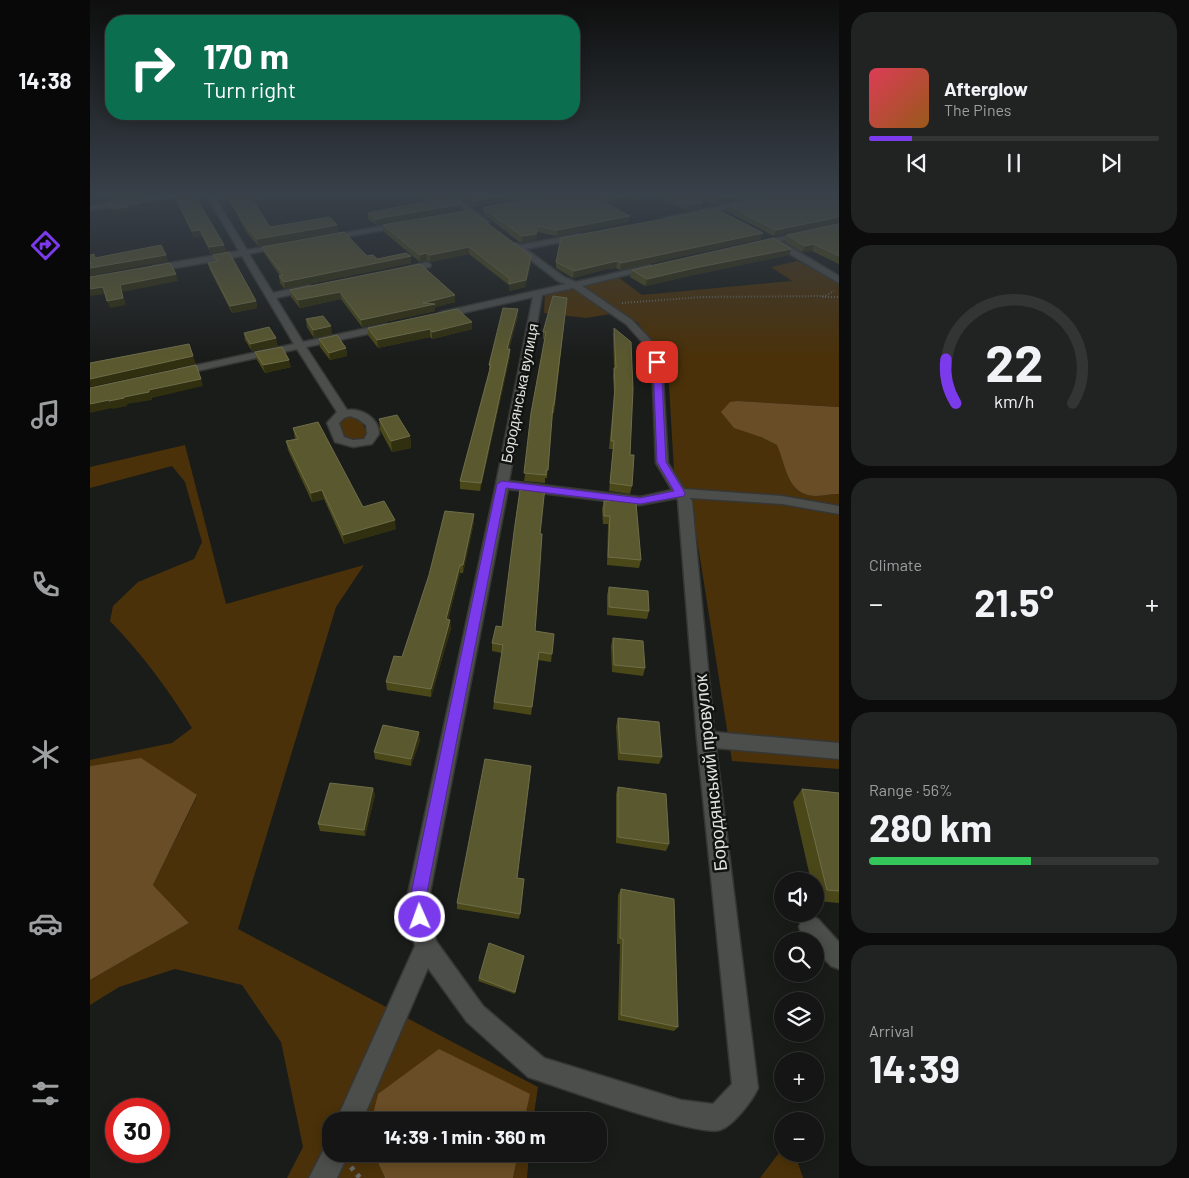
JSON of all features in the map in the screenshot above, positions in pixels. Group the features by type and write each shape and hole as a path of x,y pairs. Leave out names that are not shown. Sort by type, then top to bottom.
{"street":[{"path":"243,249 344,414"},
{"path":"148,270 267,249"},
{"name":"Бородянський провулок","path":"520,249 561,279 575,285 629,322 646,341 657,362 662,462 685,501 706,739 745,1088 718,1118 680,1113 537,1068"},
{"path":"787,249 839,280"},
{"path":"388,272 427,265"},
{"path":"433,317 656,266"},
{"path":"271,296 320,286"},
{"name":"Бородянська вулиця","path":"537,1068 475,1014 426,946 417,903 502,484 538,294"},
{"path":"166,375 303,350 395,325"},
{"path":"502,484 640,501 680,493 782,500 839,510"},
{"path":"706,739 839,751"},
{"path":"810,927 839,958"},
{"path":"353,1112 426,946"},
{"path":"322,1178 331,1162"}],"path":[{"path":"803,297 825,296 837,289"},
{"path":"604,305 702,297 839,297"}],"shaded area":[{"path":"797,261 824,274 839,274 839,407 738,401 761,437 778,445 789,477 798,490 815,496 839,494 839,769 732,761 691,501 674,471 668,368 638,323 622,312 586,318 544,313 545,293 618,277 642,295 792,281 771,267"},
{"path":"730,402 839,407 839,494 815,496 798,490 788,477 777,445 761,437 734,428 721,412"},
{"path":"353,416 361,420 367,433 361,440 345,438 339,424 342,418"},
{"path":"185,445 226,604 364,565 336,607 238,929 538,1087 534,1112 526,1112 529,1094 378,1094 373,1112 322,1112 322,1162 378,1162 385,1178 287,1178 303,1147 281,1042 242,985 175,969 119,987 90,1005 90,980 189,923 153,885 197,796 141,759 90,766 90,760 172,743 192,728 154,672 110,621 113,606 138,582 194,559 202,542 185,482 172,466 90,488 90,467"},
{"path":"141,758 197,795 153,885 189,923 90,980 90,766"},
{"path":"439,1049 530,1094 526,1112 373,1112 378,1094"},
{"path":"774,1160 774,1162 798,1162 803,1178 760,1178"},
{"path":"378,1162 516,1162 513,1178 385,1178"},
{"path":"516,1162 528,1162 527,1178 513,1178"}],"building":[{"path":"141,249 163,249 166,255 90,268 90,255 94,254 95,258"},
{"path":"263,249 360,249 367,256 373,255 377,259 406,253 411,256 284,282 279,276 283,275"},
{"path":"413,249 459,249 430,255 426,253 420,255"},
{"path":"472,249 522,249 531,256 526,280 509,284 510,279"},
{"path":"559,249 687,249 621,263 617,261 574,271 556,262"},
{"path":"725,249 791,249 647,279 632,270"},
{"path":"824,249 839,249 839,256"},
{"path":"229,252 256,301 230,306 208,263 217,261 213,255"},
{"path":"170,263 176,274 120,285 123,298 107,301 103,287 90,289 90,277"},
{"path":"420,264 455,295 423,303 435,304 361,320 340,292 298,300 290,290"},
{"path":"553,296 567,298 553,405 548,470 546,470 546,475 524,473 531,413 546,332 543,332"},
{"path":"503,308 518,309 507,349 510,349 481,483 460,481 491,365 489,365"},
{"path":"457,309 472,322 432,332 430,329 377,340 368,328"},
{"path":"323,316 331,326 313,330 306,319"},
{"path":"269,327 276,338 250,344 244,333"},
{"path":"614,328 631,342 633,389 630,455 634,455 632,486 610,483 614,441 611,441 615,387 614,368 616,368"},
{"path":"337,335 346,348 329,353 319,339"},
{"path":"189,344 193,356 90,379 90,363"},
{"path":"282,347 289,360 263,365 255,352"},
{"path":"196,365 201,379 149,390 149,392 124,398 90,404 90,388"},
{"path":"397,415 410,436 391,441 379,419"},
{"path":"318,422 363,507 384,501 395,520 343,535 322,490 311,493 286,441 298,439 293,428"},
{"path":"523,485 545,487 540,534 542,534 535,631 554,634 552,654 539,652 532,707 494,702 503,645 492,643 496,626 502,627 520,490 522,490"},
{"path":"609,495 631,498 631,503 636,503 641,560 608,557 610,516 604,516 604,501 609,501"},
{"path":"445,511 474,514 463,565 460,565 446,619 450,620 431,689 386,682 394,656 402,657 429,575"},
{"path":"609,587 648,591 649,611 609,607"},
{"path":"613,638 643,641 645,668 614,665"},
{"path":"618,718 659,722 662,757 620,753"},
{"path":"383,725 419,732 411,759 374,752"},
{"path":"485,759 531,766 517,878 524,879 520,914 457,903"},
{"path":"330,783 373,788 364,830 318,824"},
{"path":"618,787 666,794 669,844 618,837"},
{"path":"802,789 839,793 839,891 827,890"},
{"path":"621,889 674,899 678,1027 621,1015 623,939 620,938"},
{"path":"489,943 524,956 515,992 479,978"}],"route":[{"path":"420,917 417,903 502,484 640,501 680,493 662,462 657,362"}]}
